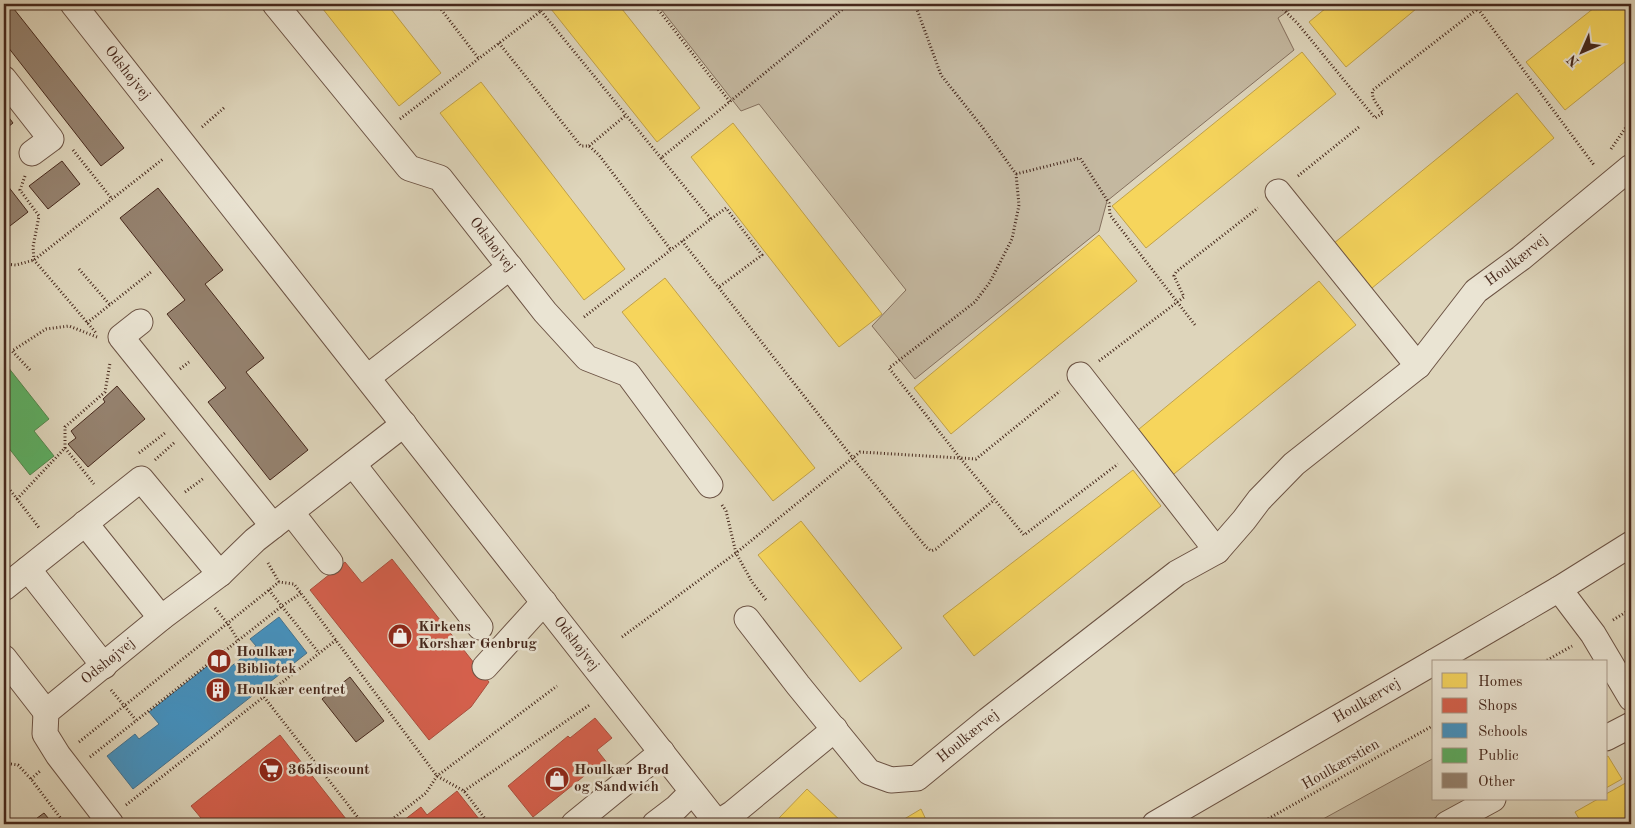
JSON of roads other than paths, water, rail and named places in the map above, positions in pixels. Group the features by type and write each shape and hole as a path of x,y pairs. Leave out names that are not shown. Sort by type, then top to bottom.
{"street":[{"name":"Odshøjvej","path":"73,4 718,824 836,729"},
{"name":"Odshøjvej","path":"275,4 409,168 440,178 545,312 587,358 628,374 710,485"},
{"path":"4,79 42,146"},
{"name":"Houlkærvej","path":"747,619 869,772 891,780 917,778 988,720 1177,573 1217,550 1259,500 1294,464 1418,366 1476,291 1521,258 1631,168"},
{"path":"1278,192 1418,366"},
{"path":"368,377 510,267"},
{"path":"140,322 121,338 222,463 330,562"},
{"path":"1080,374 1217,550"},
{"name":"Odshøjvej","path":"46,712 161,618 220,574 255,540 404,424"},
{"path":"353,464 480,627"},
{"path":"4,588 141,479 220,574"},
{"path":"85,523 161,618"},
{"name":"Houlkærvej","path":"1437,660 1559,589 1631,544"},
{"path":"28,569 100,669"},
{"path":"1559,589 1593,634 1631,698"},
{"path":"485,667 544,602"},
{"path":"4,658 46,712 45,734 64,764 109,822"},
{"name":"Houlkærvej","path":"1158,821 1432,663"},
{"path":"1608,737 1631,725"},
{"path":"574,824 662,752"},
{"path":"655,824 676,808 692,792"},
{"path":"1446,824 1491,800"}],"place":[{"name":"Kirkens Korshær Genbrug","path":"400,636"},
{"name":"Houlkær Bibliotek","path":"219,661"},
{"name":"Houlkær centret","path":"218,690"},
{"name":"365discount","path":"271,770"},
{"name":"Houlkær Brød og Sandwich","path":"557,779"}]}
